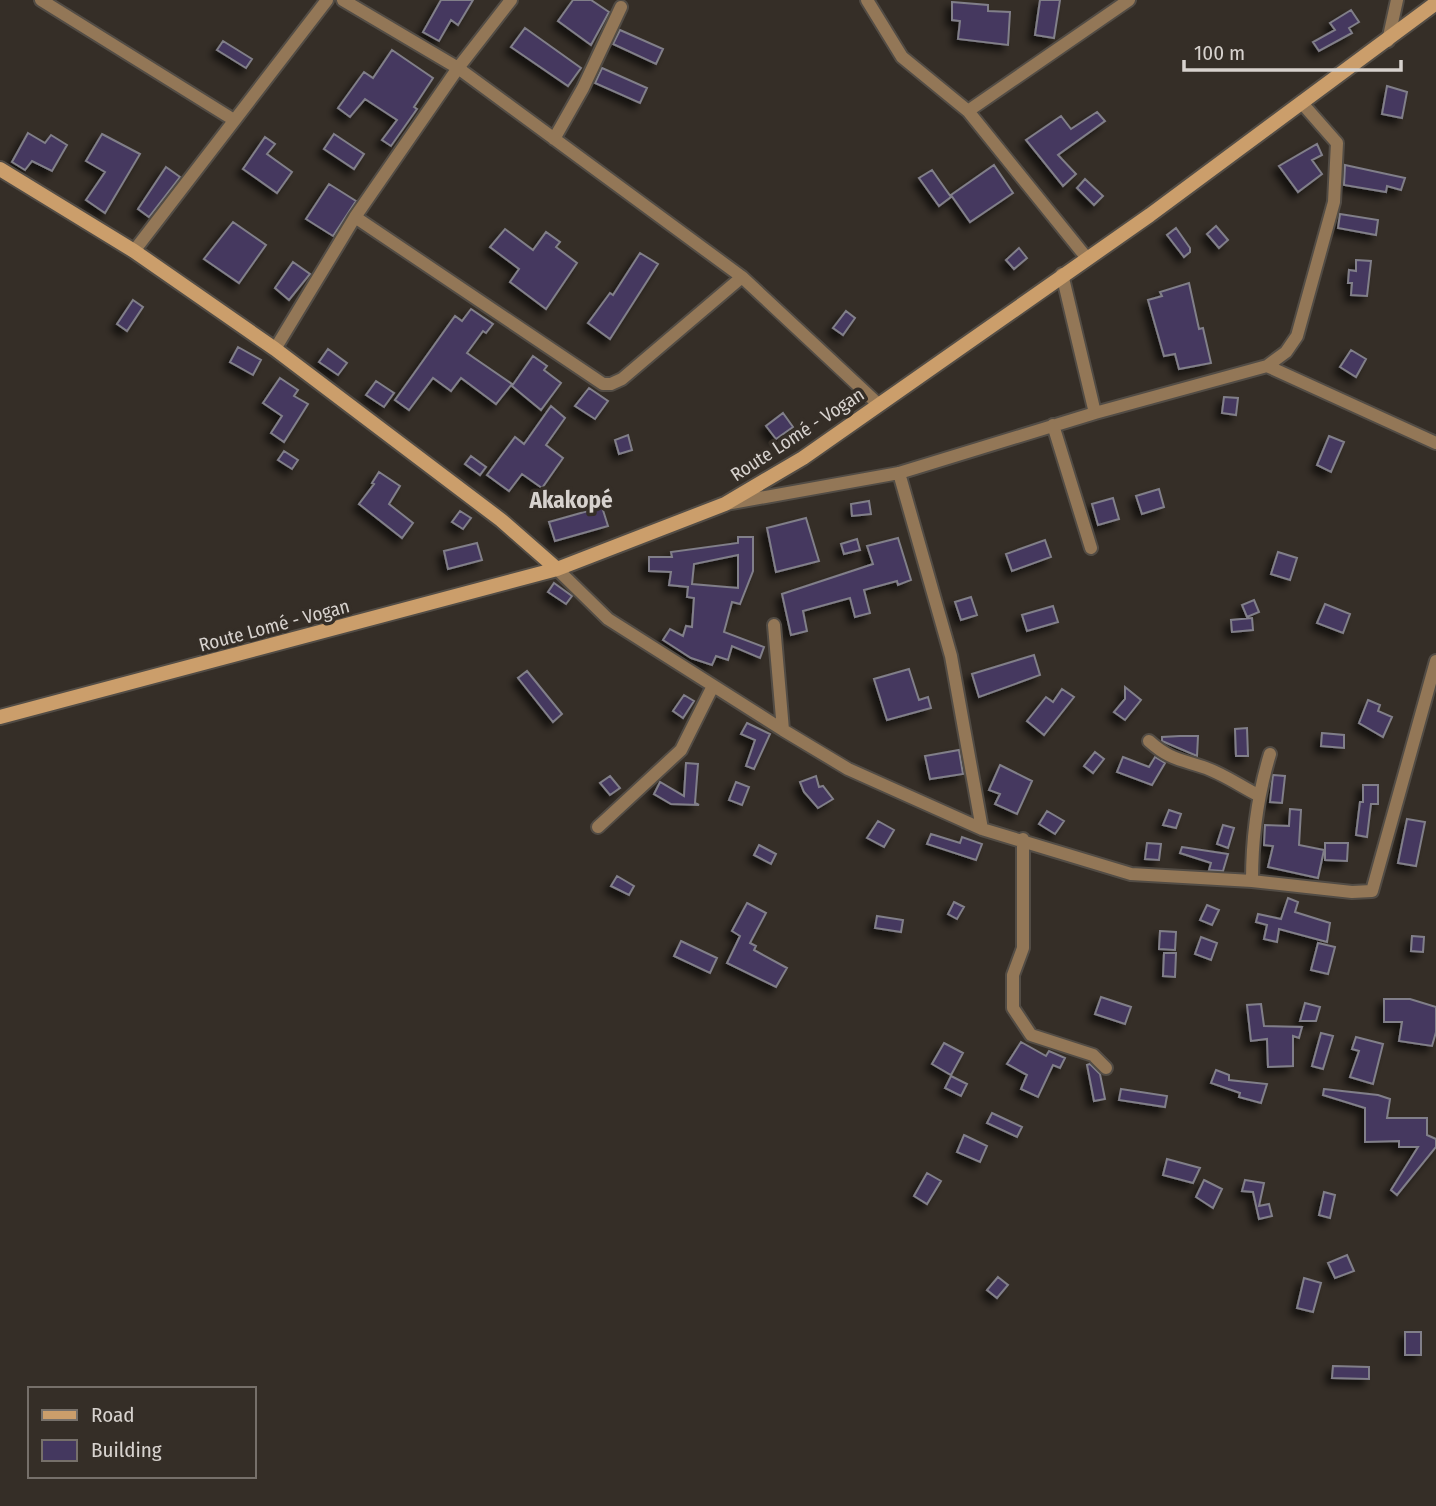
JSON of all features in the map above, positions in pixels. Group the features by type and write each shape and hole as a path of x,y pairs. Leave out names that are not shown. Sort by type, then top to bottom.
{"main road":[{"name":"Route Lomé - Vogan","path":"0,717 557,569 725,504 803,458 1086,257 1150,215 1436,3"},
{"path":"0,169 134,251 275,349 501,520 557,569"}],"street":[{"path":"41,0 234,120"},
{"path":"134,251 327,0"},
{"path":"343,0 458,68 743,277 878,404"},
{"path":"275,349 355,218 458,68 512,0"},
{"path":"867,0 902,57 968,111 1086,257"},
{"path":"968,111 1129,0"},
{"path":"1388,41 1397,0"},
{"path":"554,139 583,88 621,7"},
{"path":"725,504 899,473 1095,412 1266,366 1286,352 1297,336 1334,202 1337,143 1301,102"},
{"path":"355,218 603,384 622,379 743,277"},
{"path":"1062,274 1095,412"},
{"path":"1266,366 1436,443"},
{"path":"1053,425 1091,548"},
{"path":"899,473 951,656 982,829"},
{"path":"557,569 608,619 858,775 982,829 1023,839 1131,874 1252,881 1352,892 1372,891 1436,661"},
{"path":"774,625 783,730"},
{"path":"598,827 681,750 713,686"},
{"path":"1149,741 1163,754 1183,763 1201,766 1258,795"},
{"path":"1252,881 1252,836 1258,795 1270,754"},
{"path":"1023,839 1023,948 1013,975 1013,1008 1031,1035 1093,1055 1106,1068"}],"building":[{"path":"441,0 473,0 458,25 451,20 439,41 423,32"},
{"path":"573,0 591,0 609,12 591,45 558,21"},
{"path":"1040,0 1060,0 1054,38 1035,35"},
{"path":"952,2 988,5 988,11 1010,12 1008,45 958,39 960,21 952,20"},
{"path":"1351,10 1359,22 1349,28 1352,33 1319,51 1313,42 1335,30 1330,23"},
{"path":"525,28 581,68 568,86 511,47"},
{"path":"620,30 663,49 656,64 613,44"},
{"path":"223,41 252,59 246,68 217,50"},
{"path":"392,50 433,78 414,107 417,109 391,146 382,140 397,120 365,99 350,117 338,108 364,72 373,78"},
{"path":"602,68 647,88 640,103 595,83"},
{"path":"1387,86 1407,92 1402,118 1382,114"},
{"path":"1097,112 1105,121 1058,155 1076,174 1063,186 1026,140 1061,116 1071,129"},
{"path":"28,133 45,143 51,135 67,145 52,171 32,161 25,170 12,162"},
{"path":"102,134 140,154 105,213 86,200 105,172 86,161"},
{"path":"334,134 364,154 354,169 324,149"},
{"path":"265,137 275,144 267,154 292,172 277,193 243,169"},
{"path":"1317,144 1322,155 1312,160 1322,174 1298,192 1279,166"},
{"path":"994,165 1013,193 970,222 951,195"},
{"path":"1345,165 1405,178 1401,190 1387,186 1386,192 1344,185"},
{"path":"166,167 180,177 149,217 138,209"},
{"path":"932,170 951,197 939,206 919,178"},
{"path":"1085,179 1103,196 1094,205 1077,188"},
{"path":"329,184 356,201 333,236 306,219"},
{"path":"1340,214 1378,220 1376,235 1338,228"},
{"path":"233,222 266,245 239,283 204,259"},
{"path":"1216,226 1228,240 1219,248 1207,234"},
{"path":"1176,228 1190,248 1190,252 1184,257 1167,235"},
{"path":"505,229 533,250 546,232 560,242 556,247 577,263 546,309 510,282 519,269 490,247"},
{"path":"1019,248 1027,258 1014,269 1006,260"},
{"path":"640,253 658,264 610,339 588,323 610,293 613,295"},
{"path":"1356,260 1371,261 1367,296 1351,295 1349,270 1356,271"},
{"path":"293,262 310,274 289,300 275,288"},
{"path":"1189,283 1199,329 1203,328 1211,363 1179,369 1175,354 1164,356 1148,300 1162,296 1160,292"},
{"path":"133,300 143,307 127,331 117,324"},
{"path":"471,309 493,324 486,333 483,331 467,353 512,384 496,404 461,378 451,391 433,378 409,410 395,400 455,316 462,321"},
{"path":"846,311 855,318 843,335 833,328"},
{"path":"238,347 261,360 253,375 230,362"},
{"path":"328,349 347,363 338,375 319,362"},
{"path":"1351,350 1366,359 1356,377 1340,367"},
{"path":"533,356 547,366 544,370 561,383 541,410 512,386"},
{"path":"280,378 298,390 294,396 308,404 284,442 271,433 282,416 263,403"},
{"path":"376,381 394,393 384,407 366,395"},
{"path":"589,388 608,401 595,419 575,406"},
{"path":"1224,397 1238,398 1236,415 1222,413"},
{"path":"551,406 565,418 546,445 563,458 542,488 522,474 509,491 487,475 515,437 524,444"},
{"path":"783,413 793,427 776,439 766,426"},
{"path":"628,435 632,450 619,454 615,440"},
{"path":"1329,436 1344,442 1331,472 1317,465"},
{"path":"284,451 298,460 292,469 278,460"},
{"path":"471,456 486,467 480,475 465,464"},
{"path":"379,472 400,486 389,504 413,523 402,538 359,504 374,484 372,483"},
{"path":"1159,489 1164,507 1142,514 1136,496"},
{"path":"1113,498 1119,519 1098,525 1092,504"},
{"path":"869,501 871,514 852,516 851,504"},
{"path":"602,507 608,526 555,541 549,522"},
{"path":"460,511 471,518 463,529 452,522"},
{"path":"806,518 819,561 776,572 767,528"},
{"path":"738,537 753,537 753,571 740,604 732,602 724,632 764,647 760,658 732,646 728,660 716,656 712,665 691,658 663,640 670,629 683,636 686,626 692,627 694,598 687,597 688,587 669,585 671,572 649,571 649,557 672,557 671,552 738,543","holes":["738,555 738,588 692,584 694,564"]},
{"path":"898,538 911,580 898,585 897,581 864,590 870,613 855,617 850,598 803,611 807,631 791,635 782,594 873,564 867,546"},
{"path":"857,539 860,550 844,554 841,544"},
{"path":"1045,540 1051,557 1012,571 1006,554"},
{"path":"477,543 482,560 448,569 444,551"},
{"path":"1278,552 1297,558 1290,580 1271,574"},
{"path":"554,583 572,596 566,604 548,592"},
{"path":"971,597 977,615 961,620 955,602"},
{"path":"1254,600 1259,612 1247,617 1242,605"},
{"path":"1325,604 1350,614 1343,633 1317,623"},
{"path":"1053,606 1058,622 1027,631 1022,615"},
{"path":"1252,618 1253,630 1232,632 1231,620"},
{"path":"1034,655 1040,675 979,697 972,674"},
{"path":"909,669 919,700 928,697 931,708 887,720 874,679"},
{"path":"527,671 562,714 553,722 518,678"},
{"path":"1125,687 1141,700 1125,720 1114,712 1125,699"},
{"path":"1062,689 1074,697 1044,735 1027,721 1046,697 1053,702"},
{"path":"684,695 694,701 683,718 673,711"},
{"path":"1368,700 1380,705 1378,711 1392,717 1383,737 1359,723"},
{"path":"747,723 770,734 754,769 746,766 755,740 741,734"},
{"path":"1247,728 1248,756 1236,756 1235,729"},
{"path":"1322,733 1344,735 1344,748 1321,746"},
{"path":"1198,736 1197,756 1162,741 1162,737"},
{"path":"959,750 963,774 930,779 925,756"},
{"path":"1095,752 1104,759 1093,773 1084,766"},
{"path":"1123,757 1149,767 1155,757 1165,763 1152,785 1117,772"},
{"path":"686,763 698,764 695,803 699,805 671,804 654,794 660,782 684,796"},
{"path":"1000,765 1032,781 1017,814 995,804 1000,794 989,790"},
{"path":"1273,775 1285,776 1282,803 1270,802"},
{"path":"610,776 620,788 610,795 600,783"},
{"path":"816,776 819,787 823,786 833,799 818,808 804,792 800,782"},
{"path":"736,782 749,787 742,805 729,800"},
{"path":"1363,785 1378,785 1378,804 1371,804 1367,837 1356,835 1360,802 1363,802"},
{"path":"1290,809 1301,810 1299,845 1324,850 1318,878 1268,867 1273,846 1264,845 1265,825 1289,826"},
{"path":"1169,810 1181,814 1176,828 1163,825"},
{"path":"1047,811 1064,821 1055,834 1039,824"},
{"path":"1407,819 1425,822 1416,866 1398,863"},
{"path":"878,821 894,830 884,847 867,838"},
{"path":"1223,825 1234,828 1228,848 1217,844"},
{"path":"931,834 960,843 962,837 982,844 976,860 927,844"},
{"path":"1147,843 1161,844 1159,860 1145,859"},
{"path":"1325,843 1348,843 1347,861 1325,860"},
{"path":"759,845 776,854 771,864 754,855"},
{"path":"1182,847 1228,854 1223,871 1209,870 1211,863 1180,853"},
{"path":"617,876 634,886 629,895 611,886"},
{"path":"1288,898 1298,902 1295,912 1330,923 1327,942 1279,929 1277,942 1264,939 1267,925 1256,922 1258,914 1281,919"},
{"path":"954,902 964,907 957,919 948,914"},
{"path":"747,903 766,913 750,943 756,946 754,950 787,968 776,987 727,963 740,936 732,931"},
{"path":"1207,905 1219,910 1212,925 1200,920"},
{"path":"877,916 903,920 901,932 875,928"},
{"path":"1160,931 1176,932 1175,950 1159,949"},
{"path":"1412,936 1424,937 1423,952 1411,951"},
{"path":"1201,937 1217,943 1211,960 1195,954"},
{"path":"681,941 717,958 710,973 674,956"},
{"path":"1318,943 1335,947 1328,974 1311,970"},
{"path":"1164,953 1176,953 1175,977 1163,976"},
{"path":"1101,997 1131,1007 1125,1024 1095,1014"},
{"path":"1384,999 1410,999 1436,1007 1436,1032 1432,1046 1399,1041 1402,1022 1384,1022"},
{"path":"1305,1003 1320,1007 1316,1021 1300,1021"},
{"path":"1261,1004 1264,1026 1302,1027 1299,1038 1293,1036 1293,1066 1268,1067 1267,1039 1251,1041 1247,1005"},
{"path":"1321,1033 1333,1036 1323,1069 1312,1066"},
{"path":"1356,1037 1383,1044 1373,1084 1350,1077 1359,1051 1352,1049"},
{"path":"1021,1042 1046,1056 1049,1051 1065,1058 1060,1068 1053,1065 1038,1097 1021,1089 1027,1075 1007,1064"},
{"path":"944,1043 963,1053 951,1075 932,1064"},
{"path":"1090,1064 1100,1074 1105,1099 1094,1101 1087,1065"},
{"path":"1216,1070 1229,1075 1229,1080 1267,1084 1261,1103 1239,1097 1240,1093 1211,1083"},
{"path":"951,1076 967,1084 961,1096 945,1088"},
{"path":"1121,1089 1167,1096 1165,1107 1119,1100"},
{"path":"1324,1089 1378,1095 1390,1099 1387,1118 1427,1118 1427,1135 1436,1139 1436,1147 1397,1195 1391,1190 1418,1147 1399,1147 1399,1141 1365,1142 1365,1108 1323,1095"},
{"path":"992,1113 1022,1127 1017,1137 987,1123"},
{"path":"964,1135 987,1146 980,1162 957,1152"},
{"path":"1167,1159 1200,1168 1193,1183 1163,1175"},
{"path":"927,1173 941,1181 927,1204 914,1196"},
{"path":"1204,1180 1222,1189 1213,1208 1196,1197"},
{"path":"1245,1180 1264,1183 1259,1206 1269,1204 1272,1216 1259,1219 1253,1192 1242,1191"},
{"path":"1324,1192 1335,1195 1330,1218 1319,1215"},
{"path":"1347,1255 1354,1271 1335,1278 1328,1263"},
{"path":"998,1277 1008,1285 997,1298 987,1290"},
{"path":"1304,1278 1321,1283 1313,1312 1297,1308"},
{"path":"1405,1332 1421,1332 1421,1355 1405,1355"},
{"path":"1333,1366 1369,1367 1369,1379 1332,1378"}],"district":[{"name":"Akakopé","path":"571,500"}]}
